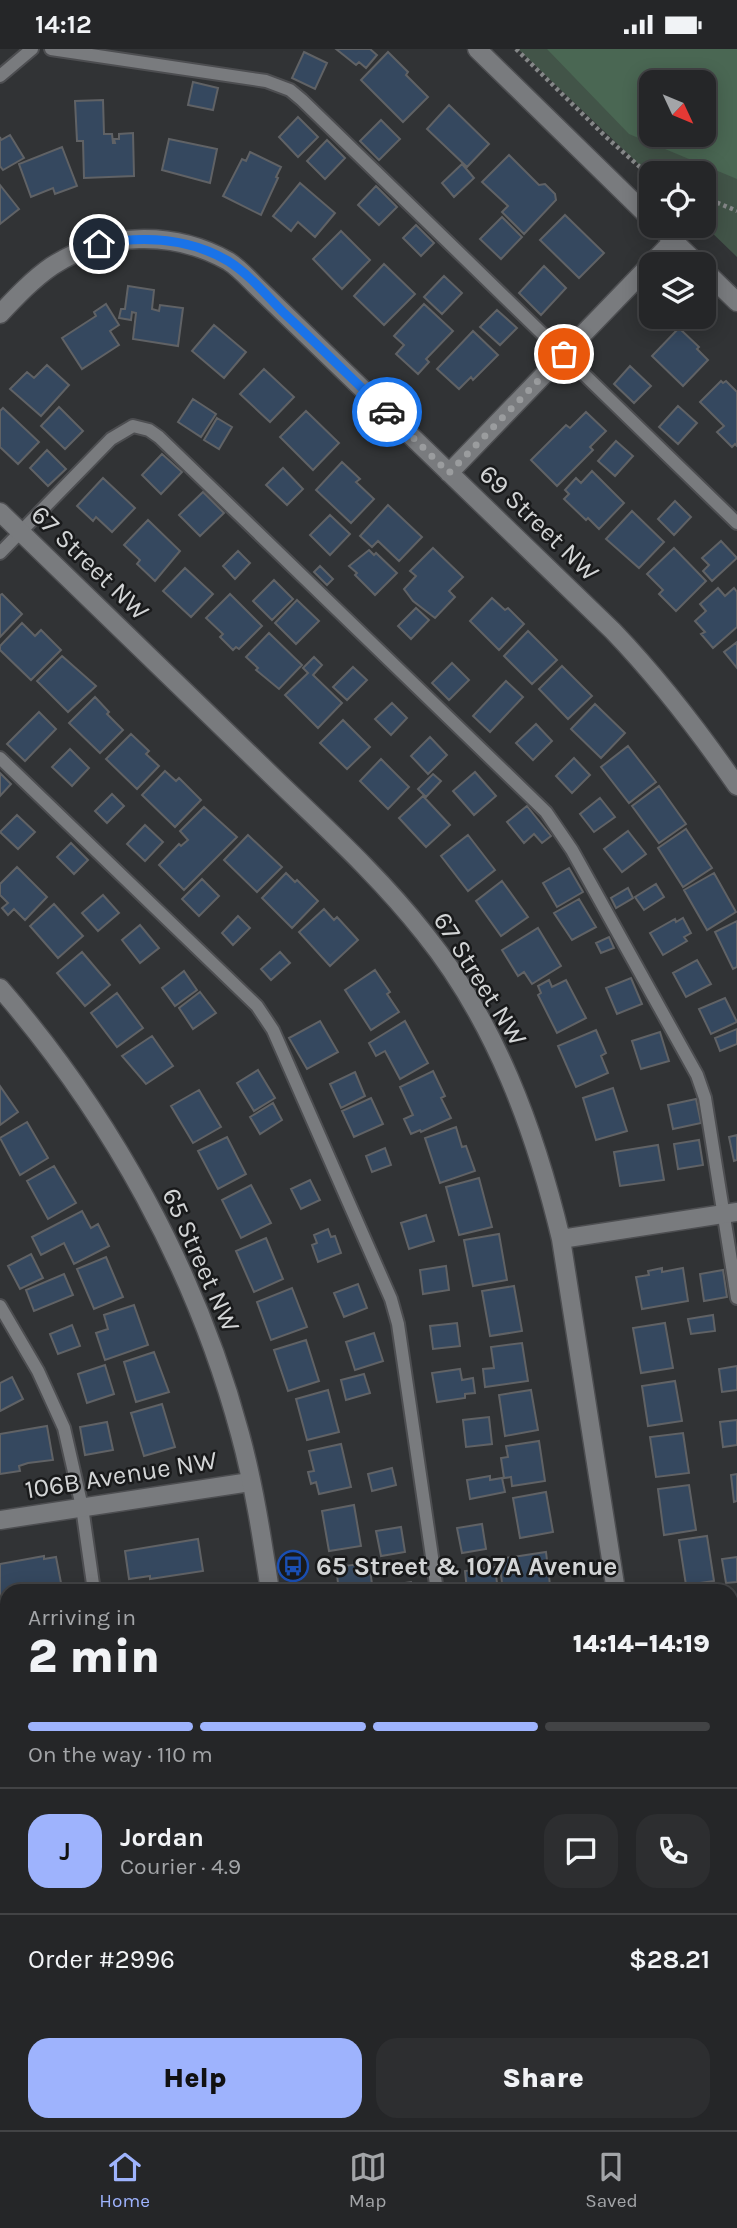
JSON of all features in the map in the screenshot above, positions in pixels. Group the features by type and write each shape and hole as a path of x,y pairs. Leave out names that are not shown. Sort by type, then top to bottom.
{"street":[{"path":"477,49 639,207"},
{"name":"69 Street NW","path":"0,314 50,267 99,244 142,238 190,246 229,262 257,286 638,658 695,728 737,786"},
{"path":"670,238 685,252"},
{"path":"449,473 673,241"},
{"path":"716,282 737,302"},
{"name":"67 Street NW","path":"0,512 361,863 425,933 463,991 496,1050 536,1144 561,1239 615,1584"},
{"name":"65 Street NW","path":"0,988 71,1077 123,1159 162,1231 196,1305 240,1436 269,1584"},
{"path":"561,1239 731,1213"},
{"name":"106B Avenue NW","path":"0,1520 250,1482"}],"lane":[{"path":"0,76 32,49"},
{"path":"51,49 266,81 290,90 737,523"},
{"path":"0,553 111,439 133,426 149,430 546,812 559,830 697,1075 705,1098 731,1213 737,1298"},
{"path":"0,758 257,1006 273,1030 391,1299 398,1324 437,1584"},
{"path":"0,1306 37,1371 64,1428 82,1507 93,1584"}],"path":[{"path":"516,49 606,137 639,164"},
{"path":"716,202 737,211"}],"green space":[{"path":"518,49 737,49 737,257 716,237 716,161 639,161 639,165"},
{"path":"547,49 737,49 737,179 716,170 716,161 694,161 660,147 716,147 716,70 639,70 639,138 629,134"}],"building":[{"path":"336,49 370,49 377,55 366,68 359,62 356,65"},
{"path":"304,52 327,63 315,89 292,78"},
{"path":"388,52 428,97 403,122 361,80"},
{"path":"193,82 218,88 213,110 188,105"},
{"path":"103,100 104,134 112,134 115,143 114,139 119,139 119,134 133,133 134,176 84,178 83,141 77,141 75,101"},
{"path":"449,105 489,144 467,167 427,129"},
{"path":"298,117 318,137 298,157 279,137"},
{"path":"381,120 400,139 379,160 360,141"},
{"path":"10,135 24,158 3,170 0,166 0,137 1,140"},
{"path":"169,139 217,149 210,183 162,170"},
{"path":"327,140 345,158 325,179 307,161"},
{"path":"62,147 77,186 55,194 53,188 31,197 19,164"},
{"path":"250,152 281,167 261,215 223,196 242,159 246,161"},
{"path":"509,155 539,185 545,184 555,194 556,200 524,234 502,212 508,206 482,182"},
{"path":"462,164 474,178 454,197 442,183"},
{"path":"300,183 335,213 315,237 298,222 291,231 273,216"},
{"path":"0,185 19,209 0,224"},
{"path":"376,186 397,207 379,225 358,205"},
{"path":"565,215 604,253 579,278 540,240"},
{"path":"502,217 522,237 501,259 480,239"},
{"path":"416,225 434,243 421,256 403,238"},
{"path":"341,231 370,260 342,289 313,259"},
{"path":"384,264 415,294 384,325 354,296"},
{"path":"544,266 566,288 541,315 519,293"},
{"path":"444,276 462,293 442,314 424,297"},
{"path":"128,286 154,290 152,309 159,311 160,305 183,308 178,346 133,339 136,313 132,312 131,320 119,318 121,309 125,309"},
{"path":"106,304 119,325 110,331 119,345 82,369 62,338 96,316 94,312"},
{"path":"424,304 453,331 426,359 429,362 418,374 396,354 404,345 394,336"},
{"path":"497,310 517,328 500,345 480,327"},
{"path":"214,325 246,352 224,378 192,351"},
{"path":"680,329 708,360 683,386 652,356"},
{"path":"473,331 498,355 473,380 471,377 459,389 437,369"},
{"path":"47,365 69,385 41,416 10,389 27,372 34,378"},
{"path":"630,366 651,386 634,403 614,384"},
{"path":"264,369 294,397 270,422 240,394"},
{"path":"721,381 726,381 737,392 737,446 735,444 732,447 717,432 724,426 700,402"},
{"path":"193,399 216,414 201,437 178,422"},
{"path":"678,406 697,423 678,444 659,427"},
{"path":"59,407 83,431 65,449 41,426"},
{"path":"3,408 39,442 18,464 0,447 0,411"},
{"path":"306,411 339,443 313,470 280,437"},
{"path":"586,412 606,431 590,447 593,450 557,486 531,460 566,425 570,428"},
{"path":"217,418 232,427 219,449 204,440"},
{"path":"616,441 633,456 615,476 598,461"},
{"path":"47,450 66,469 48,486 30,468"},
{"path":"162,454 182,472 161,494 142,475"},
{"path":"342,462 360,479 356,482 374,499 351,523 316,490"},
{"path":"283,468 303,489 287,505 266,485"},
{"path":"592,471 624,503 599,529 564,499 569,494 565,490 576,478 581,483"},
{"path":"103,478 135,508 112,532 96,517 93,521 77,506"},
{"path":"203,492 224,513 200,536 179,515"},
{"path":"675,501 691,517 674,535 658,519"},
{"path":"388,505 422,537 399,561 378,541 372,547 360,536"},
{"path":"632,511 664,542 639,568 606,539"},
{"path":"330,515 350,534 330,555 310,535"},
{"path":"148,520 180,551 155,581 137,564 140,560 124,545"},
{"path":"721,541 737,558 712,581 703,571 709,565 702,558"},
{"path":"433,548 463,577 449,591 455,597 435,618 413,601 404,589 416,576 410,571"},
{"path":"674,548 706,581 676,611 659,594 663,590 647,574"},
{"path":"369,550 374,555 376,553 397,573 375,595 349,566"},
{"path":"238,551 250,563 235,579 223,566"},
{"path":"320,566 333,579 327,585 314,572"},
{"path":"185,568 213,594 191,617 163,591"},
{"path":"274,580 293,599 272,620 253,601"},
{"path":"718,588 725,596 734,588 737,592 737,627 713,648 701,634 705,632 695,621 706,611 700,604"},
{"path":"230,594 262,626 239,649 236,647 233,650 220,637 223,634 206,618"},
{"path":"0,595 22,614 0,637"},
{"path":"492,598 505,610 508,608 524,624 499,650 470,621"},
{"path":"297,600 319,621 296,644 275,623"},
{"path":"416,608 429,620 411,639 398,626"},
{"path":"22,623 35,636 41,630 61,650 31,680 0,650 0,646"},
{"path":"528,631 557,660 532,684 504,656"},
{"path":"269,633 302,665 279,689 256,670 258,668 246,657"},
{"path":"737,642 737,668 724,652"},
{"path":"62,656 96,686 68,712 37,681"},
{"path":"314,657 322,665 313,675 342,703 318,728 285,695 308,673 303,668"},
{"path":"452,663 469,680 449,700 432,683"},
{"path":"562,666 592,696 568,719 539,689"},
{"path":"353,667 367,680 347,700 333,687"},
{"path":"506,681 523,697 490,732 473,716"},
{"path":"95,697 123,730 100,753 69,723"},
{"path":"392,703 407,718 391,735 375,719"},
{"path":"595,704 625,733 601,758 571,729"},
{"path":"39,712 56,729 25,761 7,744"},
{"path":"343,720 370,747 347,769 320,743"},
{"path":"536,724 552,741 533,760 516,743"},
{"path":"131,734 149,751 146,754 159,766 137,789 106,759"},
{"path":"430,737 447,755 428,774 411,756"},
{"path":"628,746 656,782 629,803 601,767"},
{"path":"70,749 89,768 72,786 52,767"},
{"path":"574,758 590,775 572,793 556,776"},
{"path":"381,759 409,787 388,809 360,781"},
{"path":"165,771 176,781 179,778 201,800 175,827 142,795"},
{"path":"475,772 496,796 474,815 453,791"},
{"path":"0,773 11,784 0,796"},
{"path":"433,774 441,781 426,797 418,789"},
{"path":"659,786 686,824 659,843 632,806"},
{"path":"112,794 124,806 107,823 95,811"},
{"path":"423,796 450,825 426,847 399,818"},
{"path":"600,798 615,817 594,832 580,814"},
{"path":"527,806 551,836 542,843 534,834 524,843 507,822"},
{"path":"204,807 237,837 184,890 159,865 179,844 181,846 188,840 180,831"},
{"path":"17,815 35,832 18,849 0,832"},
{"path":"145,825 163,842 145,861 127,844"},
{"path":"686,829 712,868 683,887 658,848"},
{"path":"628,831 646,854 622,872 604,849"},
{"path":"248,835 282,867 257,892 224,860"},
{"path":"468,835 495,870 468,891 441,856"},
{"path":"71,843 88,860 74,874 57,857"},
{"path":"17,867 47,897 25,920 14,909 8,915 2,908 8,903 0,895 0,884"},
{"path":"569,868 583,892 557,907 543,883"},
{"path":"286,873 318,901 292,928 262,898"},
{"path":"714,873 736,912 707,930 684,890"},
{"path":"202,879 219,896 199,916 182,899"},
{"path":"502,881 528,917 501,936 476,901"},
{"path":"656,884 664,897 644,910 635,897"},
{"path":"628,888 633,898 616,908 611,898"},
{"path":"103,895 119,913 98,931 82,913"},
{"path":"579,899 596,927 572,940 554,913"},
{"path":"54,904 83,936 58,958 30,926"},
{"path":"324,909 334,920 337,917 358,940 330,966 299,932"},
{"path":"238,916 250,928 233,945 222,933"},
{"path":"683,918 691,933 684,937 687,941 663,955 650,933 675,919 676,922"},
{"path":"737,921 737,967 733,969 715,932"},
{"path":"140,925 159,948 140,963 122,940"},
{"path":"538,928 561,966 532,984 524,972 518,976 502,950"},
{"path":"609,937 614,948 601,953 596,943"},
{"path":"82,952 110,985 85,1006 57,973"},
{"path":"280,952 290,963 271,980 261,969"},
{"path":"697,960 711,984 686,997 673,973"},
{"path":"375,970 390,992 387,994 399,1012 371,1030 345,990"},
{"path":"184,971 197,990 175,1006 162,988"},
{"path":"631,978 642,1004 617,1014 606,988"},
{"path":"549,980 552,987 566,980 586,1018 557,1033 538,995 541,993 538,986"},
{"path":"200,992 216,1013 193,1029 179,1008"},
{"path":"117,993 143,1028 117,1047 91,1013"},
{"path":"725,998 737,1022 711,1034 699,1009"},
{"path":"320,1021 338,1052 307,1069 289,1038"},
{"path":"405,1021 428,1063 400,1079 385,1051 376,1056 369,1043"},
{"path":"737,1029 737,1044 720,1051 715,1038"},
{"path":"596,1030 606,1053 601,1056 608,1073 576,1087 558,1046"},
{"path":"660,1032 669,1061 641,1069 632,1041"},
{"path":"152,1036 173,1066 146,1084 122,1056"},
{"path":"258,1070 275,1098 254,1111 237,1083"},
{"path":"433,1071 445,1096 441,1098 451,1118 411,1134 404,1119 413,1115 400,1087"},
{"path":"355,1072 365,1096 341,1108 330,1084"},
{"path":"0,1086 18,1112 0,1125"},
{"path":"613,1088 627,1131 596,1140 583,1098"},
{"path":"199,1090 221,1127 193,1143 171,1106"},
{"path":"371,1098 383,1124 354,1137 342,1111"},
{"path":"696,1099 701,1123 673,1129 668,1105"},
{"path":"273,1103 282,1120 260,1134 250,1117"},
{"path":"27,1122 48,1158 20,1175 0,1138"},
{"path":"456,1127 462,1147 466,1146 475,1171 440,1183 425,1138"},
{"path":"737,1135 737,1160 734,1161 729,1137"},
{"path":"227,1137 246,1174 218,1189 198,1151"},
{"path":"699,1140 703,1165 678,1169 674,1144"},
{"path":"658,1145 664,1180 620,1186 614,1152"},
{"path":"385,1148 391,1165 372,1172 366,1156"},
{"path":"54,1166 76,1203 48,1219 27,1181"},
{"path":"479,1178 492,1227 459,1235 446,1187"},
{"path":"310,1180 320,1200 301,1209 291,1189"},
{"path":"251,1185 271,1223 241,1238 222,1200"},
{"path":"82,1211 91,1228 98,1224 109,1246 74,1264 64,1243 41,1255 32,1237"},
{"path":"426,1215 434,1241 409,1249 401,1223"},
{"path":"328,1229 331,1237 335,1236 341,1253 318,1262 312,1245 317,1243 314,1235"},
{"path":"499,1234 507,1280 473,1286 464,1240"},
{"path":"266,1238 283,1279 254,1292 236,1251"},
{"path":"31,1254 43,1278 20,1289 8,1266"},
{"path":"106,1257 123,1297 94,1309 77,1269"},
{"path":"446,1266 449,1290 423,1294 420,1270"},
{"path":"662,1268 662,1272 683,1268 688,1301 642,1309 636,1277 649,1275 648,1271"},
{"path":"723,1270 727,1297 704,1301 700,1274"},
{"path":"64,1274 73,1295 34,1311 26,1290"},
{"path":"358,1284 367,1308 344,1317 334,1293"},
{"path":"514,1286 522,1331 490,1336 482,1291"},
{"path":"292,1288 307,1327 271,1340 257,1302"},
{"path":"134,1305 148,1345 105,1360 96,1333 108,1329 104,1315"},
{"path":"713,1315 715,1331 691,1334 688,1319"},
{"path":"457,1323 460,1346 433,1349 430,1326"},
{"path":"665,1323 673,1368 641,1373 633,1328"},
{"path":"72,1325 80,1346 58,1354 50,1334"},
{"path":"374,1333 383,1361 355,1370 346,1342"},
{"path":"306,1340 319,1381 288,1391 274,1350"},
{"path":"522,1343 528,1381 485,1387 483,1369 494,1368 491,1347"},
{"path":"154,1352 169,1392 136,1402 124,1362"},
{"path":"105,1365 114,1394 87,1403 78,1374"},
{"path":"737,1366 737,1390 722,1392 719,1369"},
{"path":"460,1369 462,1380 473,1378 475,1393 465,1394 465,1398 437,1402 432,1373"},
{"path":"364,1374 370,1393 346,1400 341,1380"},
{"path":"12,1377 23,1399 0,1411 0,1383"},
{"path":"675,1381 682,1421 648,1426 642,1386"},
{"path":"328,1390 339,1432 307,1440 296,1399"},
{"path":"531,1390 538,1430 505,1436 499,1395"},
{"path":"162,1404 175,1447 144,1456 131,1413"},
{"path":"489,1417 492,1444 466,1447 463,1420"},
{"path":"737,1420 737,1445 723,1447 720,1422"},
{"path":"107,1422 113,1450 85,1455 80,1427"},
{"path":"47,1426 53,1460 28,1463 19,1466 20,1471 0,1474 0,1434"},
{"path":"683,1433 689,1473 656,1477 650,1437"},
{"path":"539,1441 545,1481 512,1486 511,1477 504,1478 501,1458 508,1457 506,1446"},
{"path":"341,1444 351,1487 319,1494 316,1482 311,1484 308,1472 314,1471 309,1451"},
{"path":"392,1468 396,1485 372,1491 368,1474"},
{"path":"737,1474 737,1501 734,1502 731,1475"},
{"path":"490,1476 490,1480 502,1478 505,1492 470,1499 467,1480"},
{"path":"689,1485 696,1530 664,1535 658,1489"},
{"path":"546,1492 553,1532 520,1538 513,1498"},
{"path":"354,1505 361,1546 329,1551 322,1511"},
{"path":"482,1524 486,1549 462,1553 457,1528"},
{"path":"401,1527 405,1552 381,1556 376,1531"},
{"path":"707,1536 714,1581 686,1584 679,1540"},
{"path":"198,1539 203,1571 150,1579 150,1576 129,1579 125,1551"},
{"path":"546,1552 550,1584 502,1584 499,1559"},
{"path":"44,1556 44,1559 56,1557 61,1583 0,1584 0,1564"},
{"path":"737,1557 737,1582 726,1583 722,1559"},
{"path":"369,1563 372,1584 338,1584 336,1567"},
{"path":"495,1567 497,1584 466,1584 465,1571"}],"way so far":[{"path":"387,412 449,473 564,354"}],"place":[{"name":"65 Street & 107A Avenue","path":"293,1566"}],"route":[{"path":"99,244 142,238 171,242 211,253 229,262 387,412"}]}
